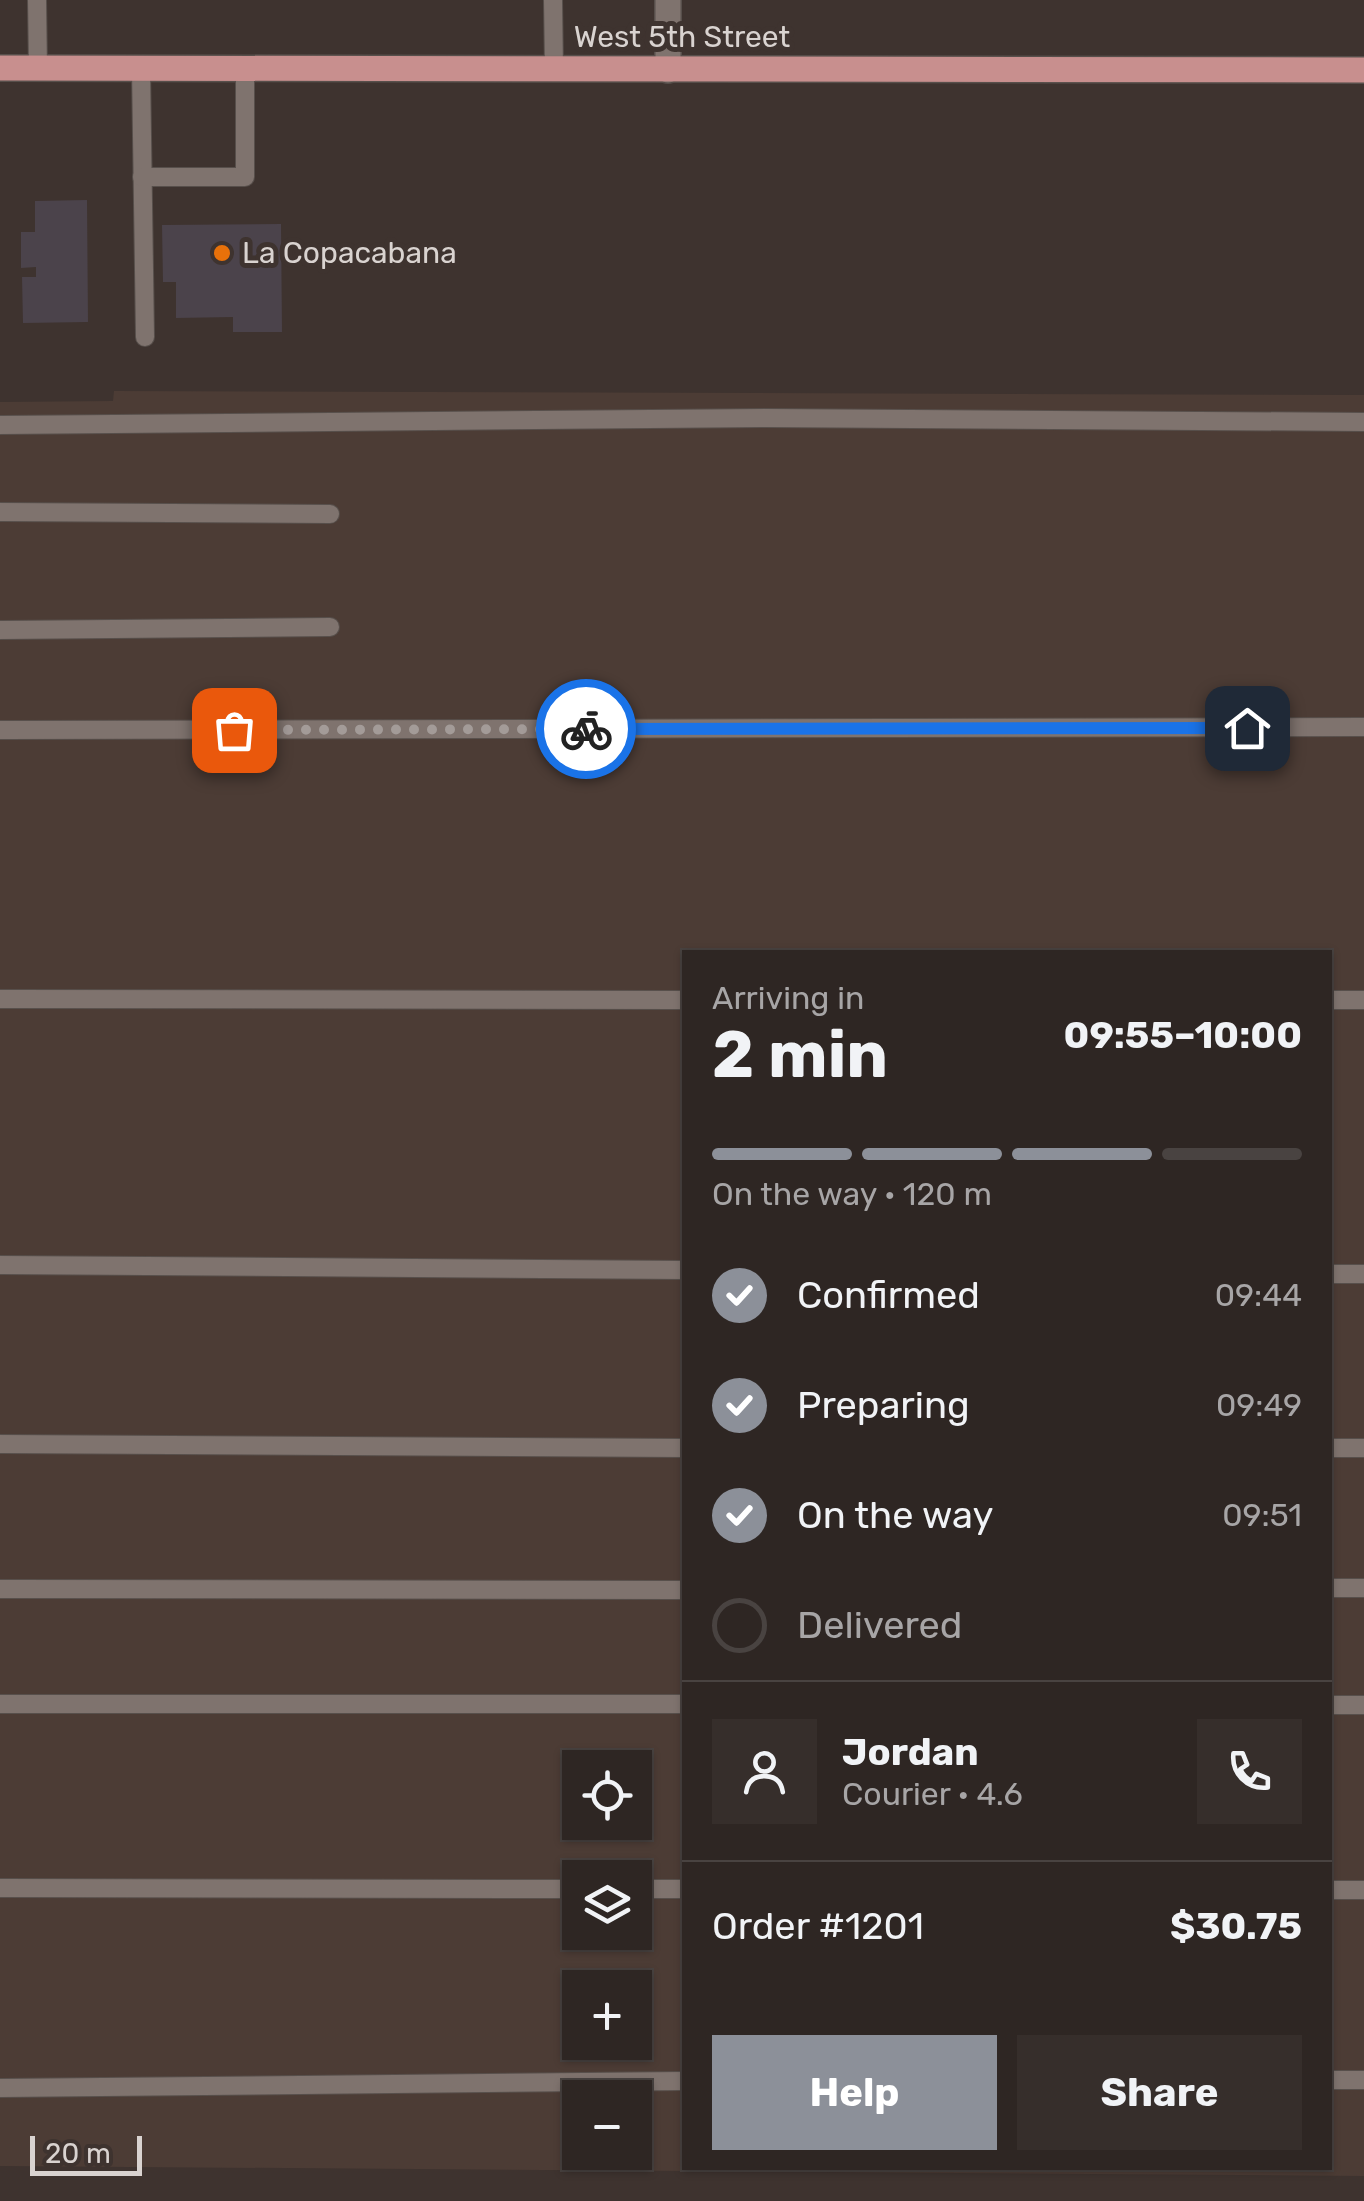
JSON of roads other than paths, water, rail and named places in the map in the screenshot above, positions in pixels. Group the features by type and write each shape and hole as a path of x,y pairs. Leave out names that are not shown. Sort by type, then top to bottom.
{"main road":[{"name":"West 5th Street","path":"0,68 1364,70"}],"street":[{"path":"668,0 668,70"}],"lane":[{"path":"37,0 38,69"},
{"path":"553,0 554,69"},
{"path":"140,69 145,337"},
{"path":"142,178 245,177 245,69"},
{"path":"0,425 765,418 1364,422"},
{"path":"0,512 330,514"},
{"path":"0,630 330,627"},
{"path":"0,730 1364,727"},
{"path":"0,999 682,1000"},
{"path":"1332,1000 1364,1000"},
{"path":"0,1265 682,1270"},
{"path":"1332,1274 1364,1274"},
{"path":"0,1444 682,1448"},
{"path":"1332,1448 1364,1448"},
{"path":"1332,1588 1364,1588"},
{"path":"0,1590 682,1590"},
{"path":"0,1704 682,1704"},
{"path":"1332,1705 1364,1705"},
{"path":"0,1888 562,1889"},
{"path":"652,1889 682,1889"},
{"path":"1332,1890 1364,1890"},
{"path":"1332,2080 1364,2080"},
{"path":"0,2088 682,2082"}],"place":[{"name":"La Copacabana","path":"222,253"}]}
